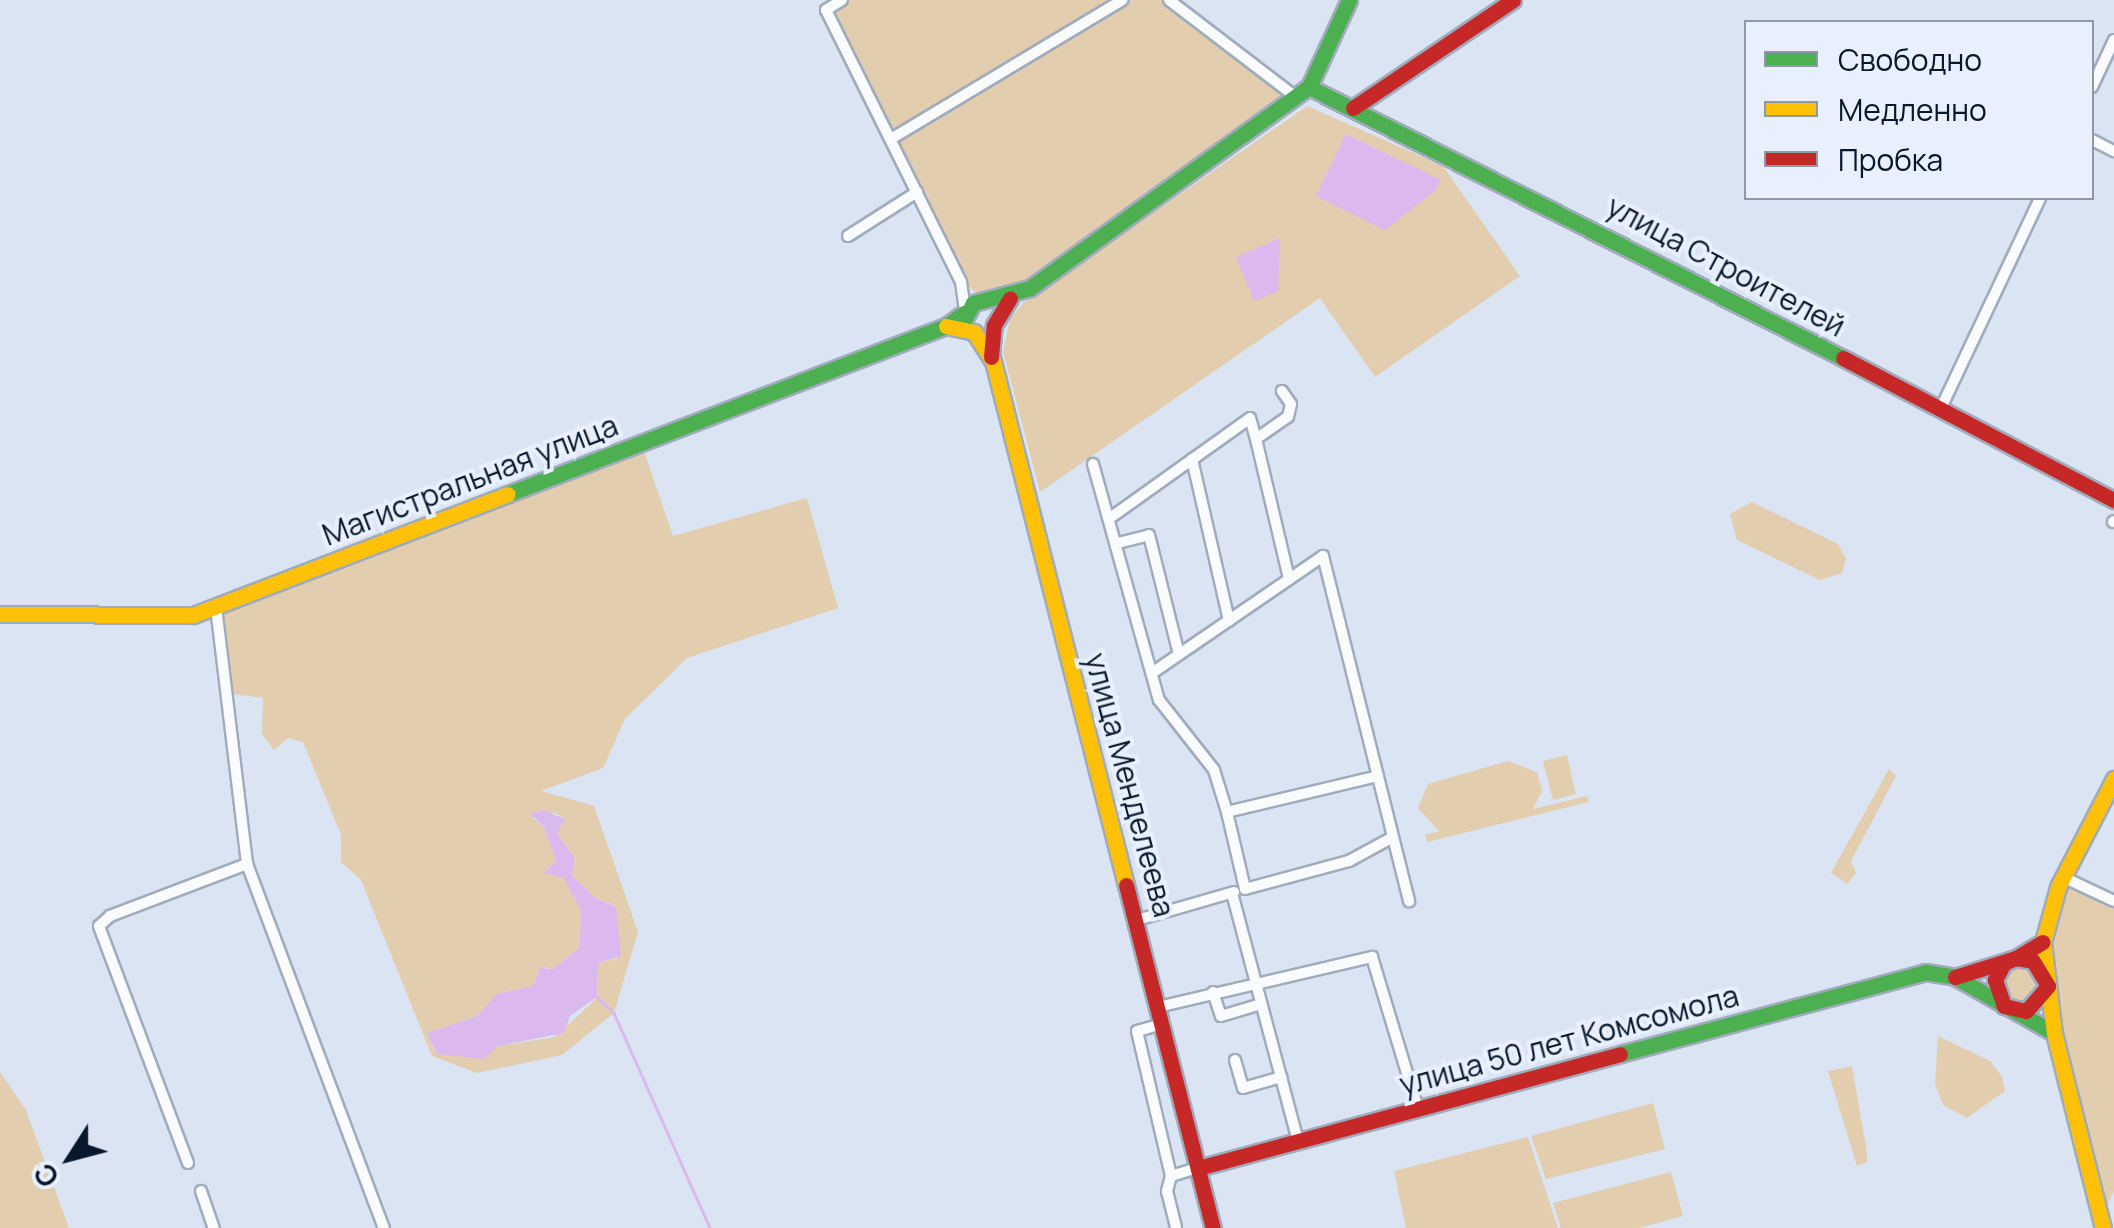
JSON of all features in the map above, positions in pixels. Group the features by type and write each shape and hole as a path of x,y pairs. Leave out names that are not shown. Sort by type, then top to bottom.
{"main road":[{"path":"992,356 995,323 1010,298 1161,197 1292,94 1309,88 1349,0"},
{"path":"1353,108 1513,0"},
{"name":"улица Строителей","path":"1309,88 2114,500"},
{"path":"995,323 983,302 1010,298"},
{"name":"Магистральная улица","path":"0,614 192,615 946,326 983,302"},
{"path":"965,312 973,332 992,356"},
{"path":"946,326 973,332 995,323"},
{"name":"улица Менделеева","path":"992,356 1210,1227"},
{"path":"2103,1228 2054,1033 2043,942 2064,877 2114,778"},
{"path":"1954,977 2016,958 2043,942"},
{"path":"2016,958 2038,964 2048,986"},
{"path":"2004,1006 1994,980 2016,958"},
{"name":"улица 50 лет Комсомола","path":"1198,1168 1925,972 1954,977"},
{"path":"1954,977 2054,1033"},
{"path":"2004,1006 2036,1006 2048,986"}],"street":[{"path":"842,0 823,5 961,282 965,312"},
{"path":"891,138 1122,0"},
{"path":"1170,0 1292,94"},
{"path":"2094,83 2114,40"},
{"path":"848,236 915,185"},
{"path":"1940,410 2039,200"},
{"path":"961,282 983,302"},
{"path":"1256,439 1290,415 1282,390"},
{"path":"1110,518 1250,418 1289,579"},
{"path":"1192,460 1228,621"},
{"path":"1094,464 1152,673 1154,704 1214,770 1245,889"},
{"path":"1118,543 1149,536 1179,654"},
{"path":"1152,673 1324,556 1410,901"},
{"path":"216,606 247,864 384,1228"},
{"path":"1226,812 1378,776"},
{"path":"1136,920 1349,862 1393,837"},
{"path":"188,1162 99,926 110,916 247,864"},
{"path":"2064,877 2114,901"},
{"path":"1232,893 1298,1141"},
{"path":"1158,1007 1255,981 1372,957 1418,1109"},
{"path":"1214,992 1220,1016 1261,1004"},
{"path":"1162,1024 1137,1030 1171,1176 1167,1191 1176,1228"},
{"path":"1235,1060 1243,1088 1281,1077"},
{"path":"1171,1176 1198,1168"},
{"path":"200,1192 214,1228"}],"shaded area":[{"path":"842,0 1169,0 1292,94 1012,294 982,299 963,281 826,10"},
{"path":"1307,106 1443,166 1520,276 1375,377 1320,298 1040,492 1003,352 1010,319 1023,303"},
{"path":"1346,134 1441,180 1435,191 1385,230 1316,196"},
{"path":"1280,238 1278,291 1254,301 1236,257"},
{"path":"644,451 673,536 807,498 838,608 687,658 625,719 603,768 541,791 594,806 638,932 614,1013 562,1055 477,1073 432,1056 361,880 341,862 341,835 303,742 288,738 274,750 262,734 263,698 233,694 218,608","holes":["555,813 564,818 557,833 575,859 572,875 594,897 616,906 618,958 598,963 597,998 555,1037 498,1046 484,1059 434,1050 428,1033 477,1016 498,994 533,986 545,967 553,969 579,948 581,911 564,877 544,873 556,860 544,827 532,817"]},
{"path":"1752,502 1838,544 1846,559 1842,573 1820,580 1737,540 1730,514"},
{"path":"1567,755 1576,794 1553,800 1543,761"},
{"path":"1508,761 1537,772 1542,791 1533,809 1587,796 1589,802 1427,842 1425,835 1439,831 1418,808 1428,784"},
{"path":"1889,769 1896,776 1851,861 1856,873 1847,884 1831,873"},
{"path":"543,810 565,819 557,833 575,859 572,875 594,897 616,907 621,956 598,963 597,997 570,1016 564,1033 498,1046 484,1059 437,1054 427,1033 477,1016 497,994 533,986 540,968 553,969 579,948 581,911 564,878 544,873 556,860 544,827 531,814"},
{"path":"2066,881 2114,904 2114,1191 2108,1204 2100,1200 2058,1032 2047,942"},
{"path":"2016,960 2044,975 2035,1005 2007,1005 1999,973"},
{"path":"1938,1036 1990,1061 2002,1077 2005,1091 1967,1118 1943,1105 1935,1084"},
{"path":"1852,1066 1867,1153 1867,1162 1857,1166 1828,1071"},
{"path":"0,1072 26,1110 69,1228 0,1228"},
{"path":"1653,1103 1665,1149 1546,1179 1531,1136"},
{"path":"1528,1137 1558,1228 1406,1228 1394,1171"},
{"path":"1671,1172 1683,1216 1639,1228 1561,1228 1553,1203"}],"waterway":[{"path":"597,997 614,1013 710,1228"}],"traffic: fast":[{"path":"964,320 973,303 1030,288 1309,87 1349,0"},
{"path":"1309,87 1843,358"},
{"path":"508,494 946,326 964,313"},
{"path":"1620,1054 1925,972 1955,977 2054,1033"}],"traffic: slow":[{"path":"946,326 974,332 993,361 1126,885"},
{"path":"0,614 193,615 508,494"},
{"path":"2103,1228 2054,1033 2043,942 2058,887 2114,779"}],"traffic: jam":[{"path":"1353,108 1513,0"},
{"path":"991,357 994,325 1010,298"},
{"path":"1843,358 2114,500"},
{"path":"1126,885 1213,1228"},
{"path":"1955,977 2016,958 2033,961 2048,986 2026,1011 2004,1006 1995,980 2004,963 2016,958 2043,942"},
{"path":"1198,1168 1620,1054"}]}
